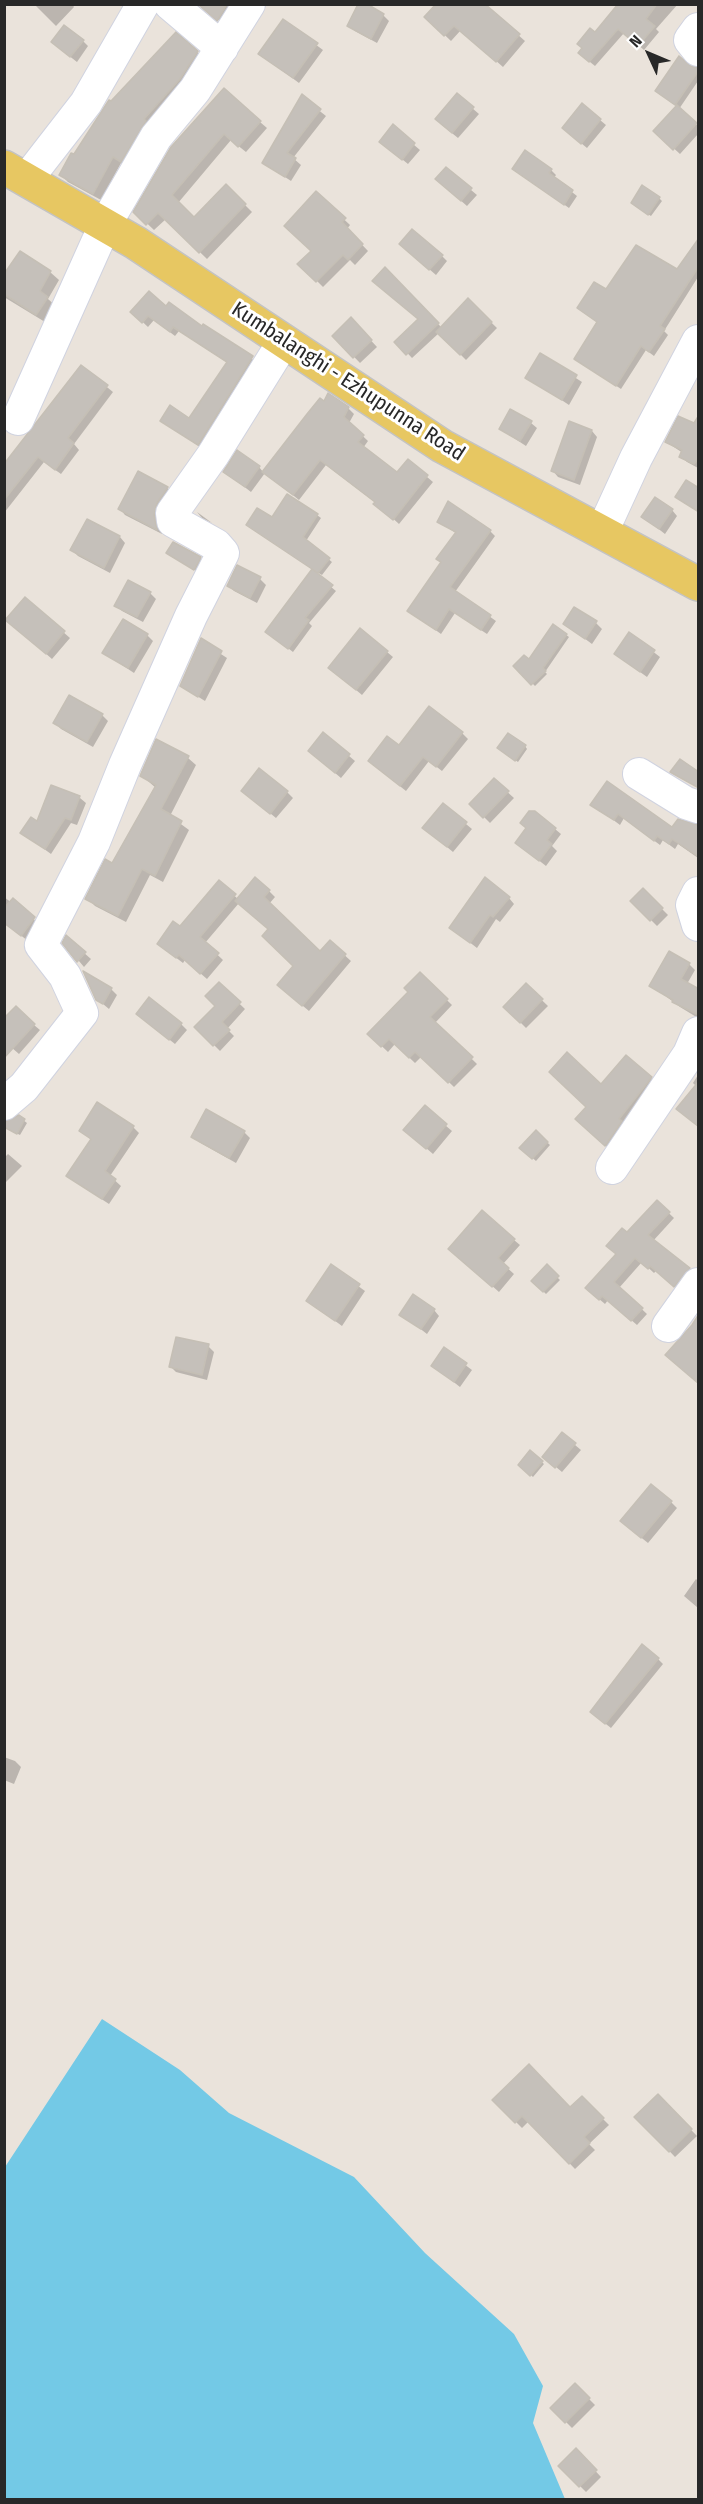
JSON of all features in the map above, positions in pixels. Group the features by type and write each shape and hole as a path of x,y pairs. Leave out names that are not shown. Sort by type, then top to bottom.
{"main road":[{"name":"Kumbalanghi - Ezhupunna Road","path":"16,173 105,225 442,446 699,584"}],"street":[{"path":"16,173 86,103 143,4"},
{"path":"170,4 222,48"},
{"path":"18,419 105,225 156,137 195,90 249,4"},
{"path":"699,29 690,40 699,50"},
{"path":"4,1104 24,1087 82,1013 65,976 41,945 94,842 191,616 223,553 216,545 173,521 172,513 213,455 284,341"},
{"path":"602,532 636,458 699,341"},
{"path":"639,774 686,803 699,807"},
{"path":"699,893 692,905 699,925"},
{"path":"612,1168 689,1054 699,1033"},
{"path":"668,1326 699,1284"}],"water":[{"path":"102,2019 180,2070 229,2113 354,2177 425,2253 514,2334 543,2386 533,2423 565,2499 5,2499 5,2167"}],"building":[{"path":"198,4 227,4 217,21"},
{"path":"358,4 367,4 384,14 371,39 347,26"},
{"path":"436,4 485,4 520,34 496,62 454,26 444,36 424,17"},
{"path":"618,4 657,4 646,19 655,26 638,46 618,29 589,62 578,53 582,48 577,44 590,28 595,32"},
{"path":"283,19 318,43 293,78 258,54"},
{"path":"64,25 84,40 70,57 51,42"},
{"path":"176,32 198,51 180,79 144,119 146,121 121,162 113,157 93,194 59,175 71,153 74,154 109,100 111,101"},
{"path":"679,56 699,70 675,105 655,91"},
{"path":"224,88 261,121 238,147 224,134 172,195 194,217 226,184 246,204 199,253 158,213 146,225 133,212 171,147"},
{"path":"457,93 474,107 452,133 435,119"},
{"path":"302,94 321,109 287,153 296,158 285,177 262,163"},
{"path":"582,103 601,119 581,144 562,128"},
{"path":"677,105 697,123 673,150 653,131"},
{"path":"393,124 415,143 402,160 379,142"},
{"path":"525,150 552,169 549,173 573,190 564,205 512,169"},
{"path":"446,167 472,188 461,201 435,179"},
{"path":"642,185 660,197 648,215 631,203"},
{"path":"316,191 346,218 342,222 363,244 348,260 343,255 316,282 297,264 311,251 284,226"},
{"path":"412,229 443,255 429,270 399,244"},
{"path":"699,238 699,266 660,326 665,329 649,352 641,346 616,386 574,359 597,322 577,308 594,282 606,289 636,245 677,269"},
{"path":"20,251 51,271 40,291 48,297 36,315 4,294 4,274"},
{"path":"385,267 439,323 406,355 394,342 418,319 372,281"},
{"path":"149,291 166,306 169,302 202,326 203,324 253,356 198,445 160,421 170,405 189,418 227,362 173,327 170,332 148,316 142,323 130,312"},
{"path":"468,298 492,322 460,355 436,332"},
{"path":"351,317 372,340 353,358 332,336"},
{"path":"540,353 577,375 562,400 525,378"},
{"path":"81,365 108,385 68,438 74,443 55,470 38,457 4,500 4,464"},
{"path":"328,393 349,407 344,417 364,435 358,442 397,472 408,459 428,475 393,520 373,504 375,502 320,460 293,495 262,472 320,398 324,401"},
{"path":"510,409 532,421 520,441 499,429"},
{"path":"699,415 699,458 694,464 679,457 682,450 665,442 678,416 694,423"},
{"path":"569,421 592,430 574,480 551,471"},
{"path":"237,450 260,466 245,487 223,472"},
{"path":"138,471 168,487 157,503 154,515 157,530 118,509"},
{"path":"686,480 699,488 699,512 675,497"},
{"path":"287,494 318,514 303,537 330,558 318,573 246,525 257,508 272,517"},
{"path":"655,497 673,509 659,529 641,517"},
{"path":"448,501 491,530 450,587 491,615 481,630 449,609 436,630 407,611 441,562 436,559 456,532 437,522"},
{"path":"87,519 120,536 104,568 70,550"},
{"path":"173,542 201,557 194,570 166,553"},
{"path":"237,565 261,577 250,598 227,586"},
{"path":"312,569 333,585 305,618 309,620 288,649 265,632"},
{"path":"128,580 151,592 137,617 114,606"},
{"path":"25,597 65,631 46,654 5,620"},
{"path":"574,607 597,621 585,639 563,624"},
{"path":"123,619 148,634 128,668 102,653"},
{"path":"553,624 567,634 543,668 546,671 531,685 513,666 524,655 529,659"},
{"path":"360,628 388,651 356,690 328,668"},
{"path":"629,632 655,650 640,672 614,654"},
{"path":"201,638 222,651 198,697 180,686"},
{"path":"69,695 103,714 87,742 53,723"},
{"path":"429,706 463,732 436,767 423,757 400,786 368,761 387,736 399,745"},
{"path":"323,732 350,754 335,773 308,751"},
{"path":"508,733 526,745 515,761 497,748"},
{"path":"156,739 189,756 161,809 182,821 155,876 142,869 118,916 85,899 105,859 112,863 156,785 140,776"},
{"path":"680,759 699,772 699,788 670,772"},
{"path":"259,768 288,791 270,814 241,791"},
{"path":"494,778 509,791 483,818 469,804"},
{"path":"607,781 672,827 678,819 699,825 699,857 672,839 669,844 657,836 654,841 618,814 614,820 590,805"},
{"path":"51,785 80,796 71,820 65,818 45,849 20,833 31,817 37,821"},
{"path":"443,803 467,822 447,847 422,828"},
{"path":"529,811 535,811 556,828 547,840 552,844 539,861 515,843 526,828 520,823"},
{"path":"255,877 270,890 264,897 320,951 330,940 346,954 302,1006 277,985 293,966 262,936 268,929 235,901"},
{"path":"485,877 510,897 493,917 490,915 470,943 449,928"},
{"path":"219,880 236,894 200,937 219,953 200,974 179,955 176,958 157,944 173,921 180,926"},
{"path":"643,888 663,908 650,921 630,901"},
{"path":"13,898 35,917 21,936 4,923 4,908"},
{"path":"66,935 86,952 77,962 62,943"},
{"path":"669,951 690,963 681,979 699,989 699,1015 672,1002 673,1000 649,986"},
{"path":"83,971 112,988 103,1004 96,1000"},
{"path":"420,972 448,999 430,1017 473,1057 448,1083 415,1052 409,1058 389,1039 381,1047 367,1034 408,992 404,988"},
{"path":"219,982 241,1002 222,1022 230,1030 213,1046 194,1027 215,1006 205,996"},
{"path":"526,983 543,999 520,1023 503,1007"},
{"path":"149,997 182,1023 169,1040 136,1014"},
{"path":"16,1006 35,1024 4,1058 4,1018"},
{"path":"567,1052 601,1084 626,1055 652,1077 619,1119 622,1121 605,1146 575,1119 586,1107 549,1072"},
{"path":"699,1081 699,1127 676,1109"},
{"path":"97,1102 134,1126 105,1171 116,1179 102,1199 66,1176 91,1139 79,1131"},
{"path":"425,1105 447,1124 426,1149 403,1130"},
{"path":"206,1109 245,1131 229,1158 191,1137"},
{"path":"19,1115 25,1119 17,1134 4,1127 4,1122"},
{"path":"536,1130 548,1142 532,1159 519,1148"},
{"path":"657,1200 670,1212 648,1235 690,1268 674,1287 650,1266 648,1269 635,1258 614,1282 643,1308 631,1321 602,1296 599,1300 585,1288 616,1254 606,1246 622,1228 627,1232"},
{"path":"482,1210 515,1239 498,1258 509,1268 492,1287 448,1249"},
{"path":"331,1264 360,1284 335,1321 306,1301"},
{"path":"547,1264 559,1276 543,1292 531,1281"},
{"path":"413,1294 435,1309 421,1329 399,1315"},
{"path":"699,1314 699,1384 665,1355"},
{"path":"176,1337 209,1344 202,1375 169,1367"},
{"path":"444,1347 467,1363 454,1382 431,1366"},
{"path":"562,1432 576,1443 555,1468 542,1457"},
{"path":"530,1450 543,1461 530,1476 518,1465"},
{"path":"651,1484 672,1501 641,1538 620,1521"},
{"path":"642,1644 659,1658 605,1724 590,1712"},
{"path":"529,2064 570,2107 582,2096 604,2118 584,2137 590,2143 569,2164 522,2116 515,2123 492,2100"},
{"path":"658,2094 692,2129 669,2152 634,2117"},
{"path":"575,2383 590,2398 565,2423 550,2408"},
{"path":"576,2448 597,2470 579,2487 558,2466"}]}
